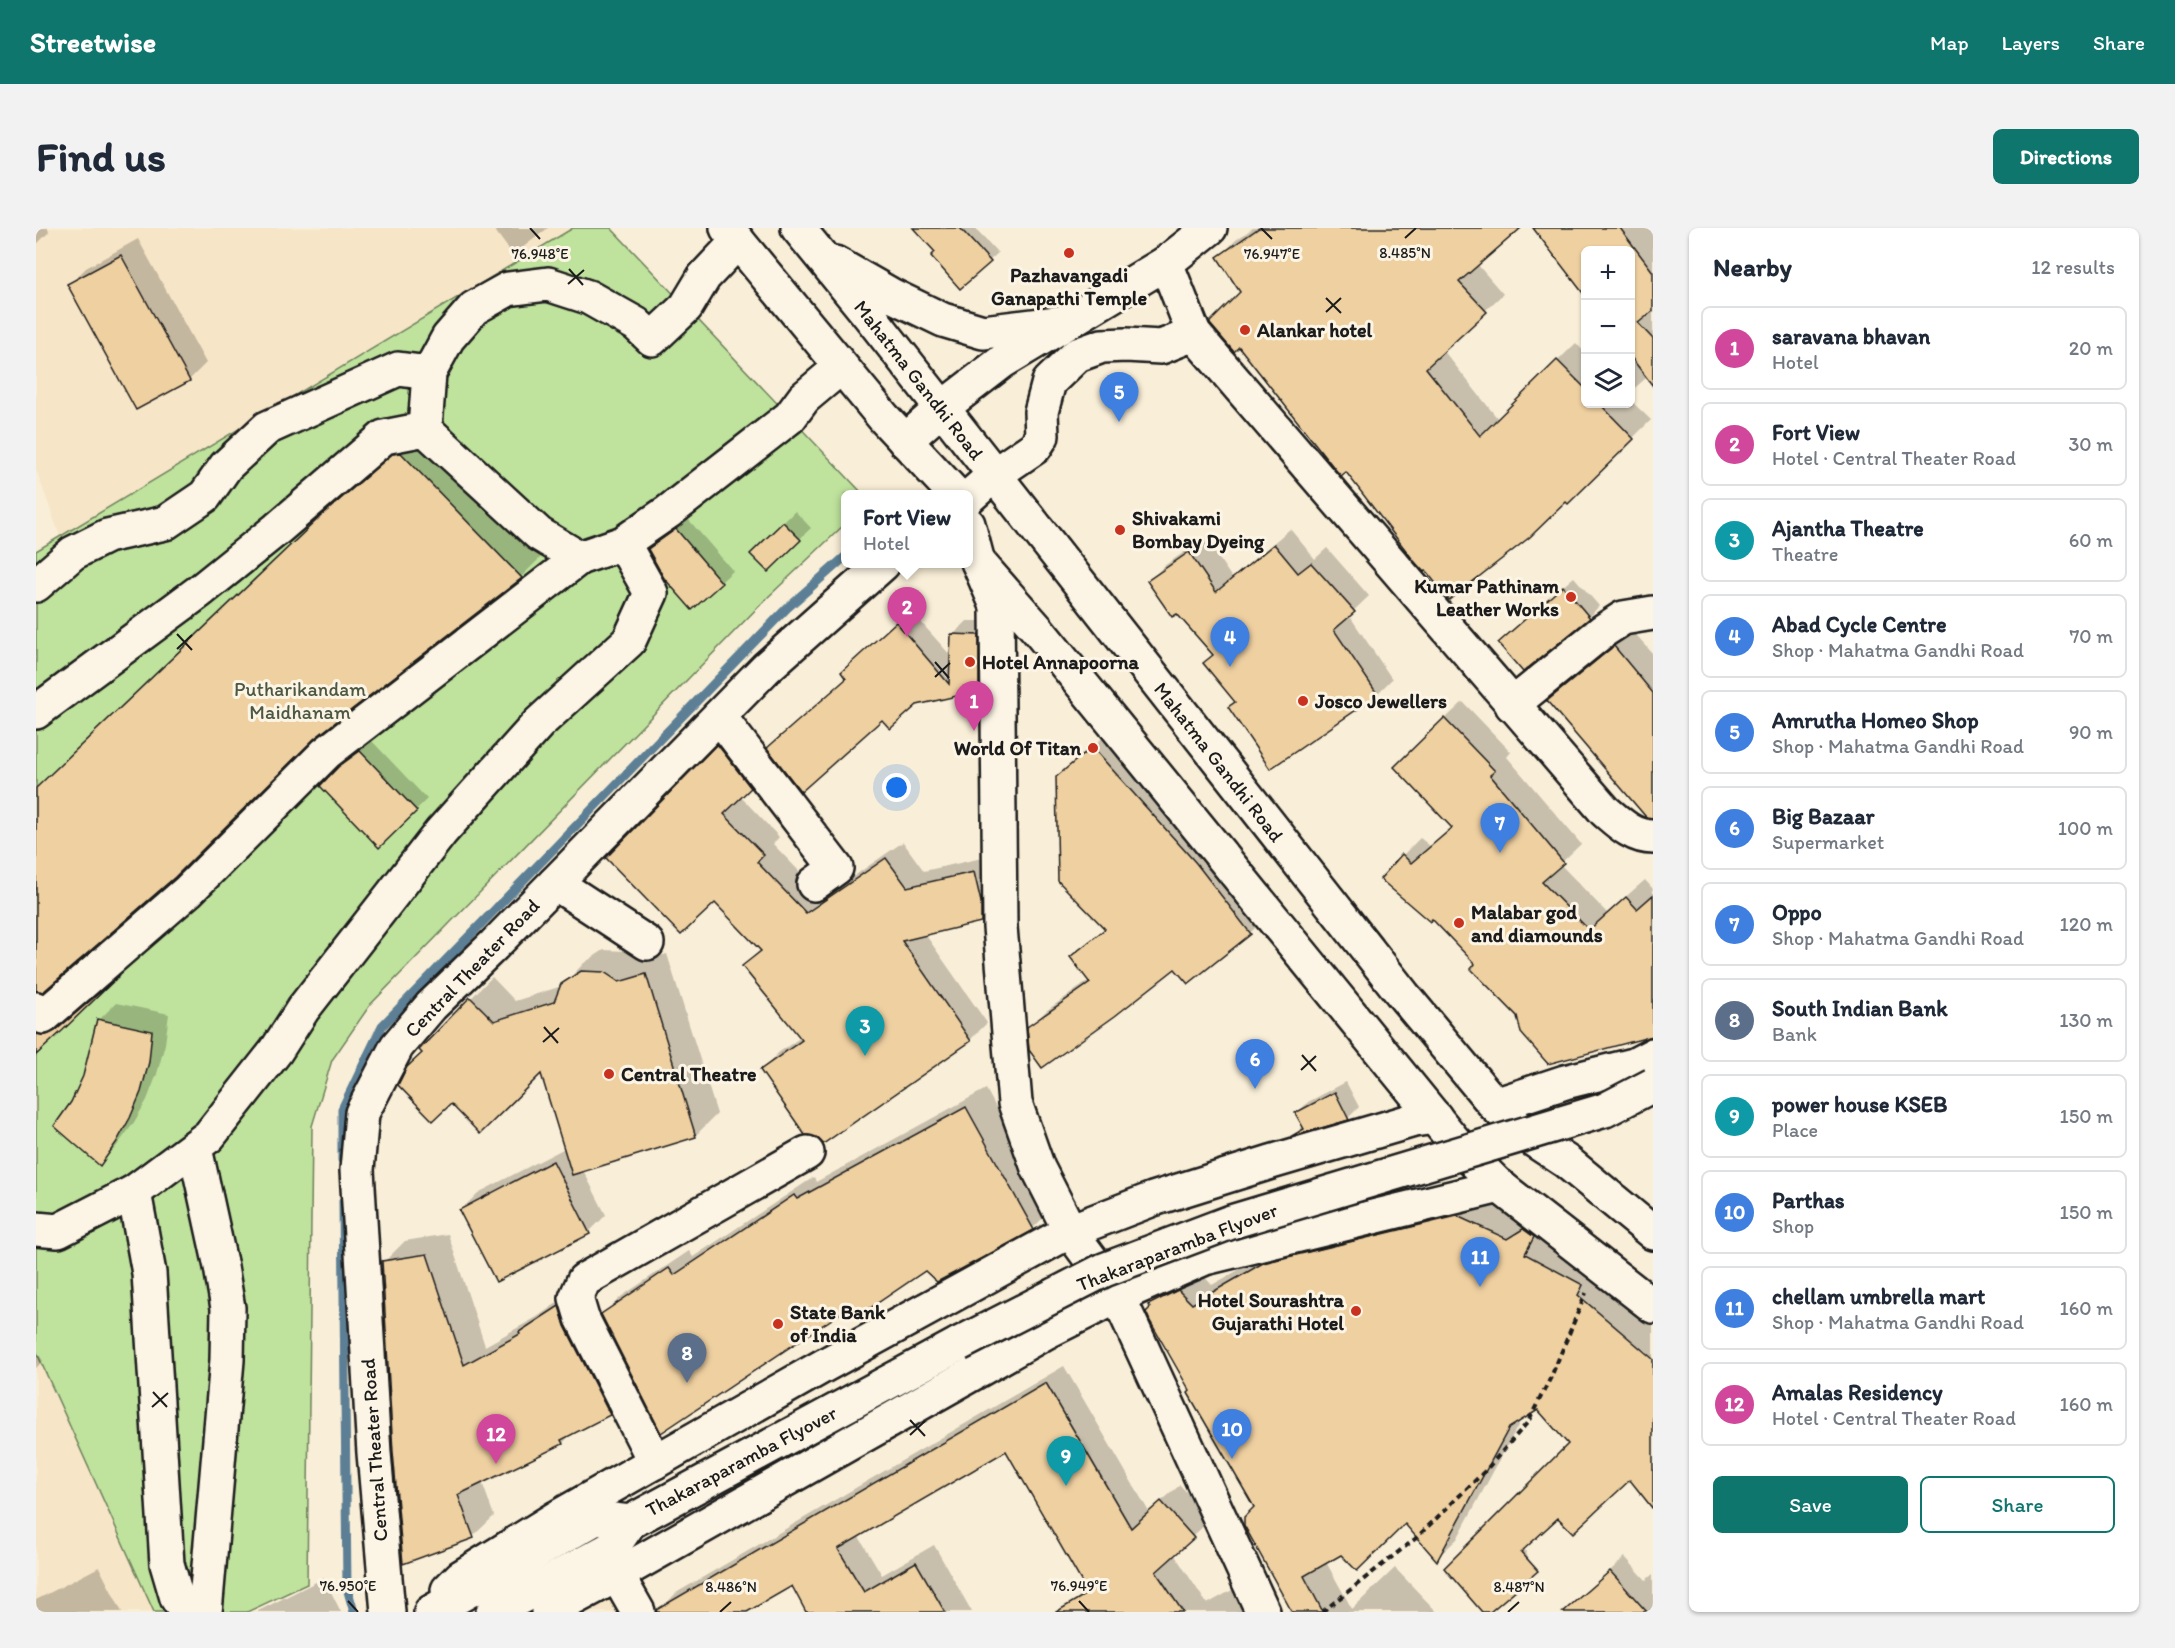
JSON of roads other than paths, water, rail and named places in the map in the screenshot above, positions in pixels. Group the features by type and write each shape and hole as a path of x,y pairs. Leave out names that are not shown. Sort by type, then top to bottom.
{"street":[{"name":"Mahatma Gandhi Road","path":"798,228 1404,996 1495,1104 1523,1133 1567,1162 1653,1233"},
{"path":"905,441 942,408 1003,361 1167,263 1210,228"},
{"path":"425,429 429,373 448,338 474,308 508,289 548,284 588,297 636,324 652,339 686,307 732,235 841,367 950,490"},
{"path":"818,253 914,306 943,320 983,333 1066,322"},
{"path":"1167,263 1194,334 1605,811 1623,827 1644,837 1653,837"},
{"path":"973,494 994,475 1035,447 1042,436 1041,412 1049,382 1077,355 1102,346 1161,347 1194,334"},
{"path":"36,1009 43,1017 188,891 326,753 579,558 623,543 668,512 790,417 804,398 841,367"},
{"path":"36,585 73,553 107,536 165,523 205,496 226,466 267,428 398,369 429,373"},
{"path":"425,429 539,534 579,558"},
{"path":"36,712 200,591 277,529 384,437 425,429"},
{"path":"973,541 978,562 997,606 1000,927 1015,1103 1038,1168 1070,1231 1118,1296 1263,1612"},
{"path":"36,1229 58,1231 134,1192 209,1136 269,1059 303,1009 441,832 539,723 629,641 651,593 623,543"},
{"path":"978,562 1037,629 1454,1141 1500,1186 1653,1306"},
{"name":"Central Theater Road","path":"388,1612 374,1453 357,1170 362,1113 397,1046 431,1006 766,668 878,568"},
{"path":"1512,705 1603,631 1623,618 1653,613"},
{"path":"718,716 836,868 814,884"},
{"path":"555,883 647,943"},
{"path":"1495,1104 1565,1082 1634,1065 1653,1055"},
{"name":"Thakaraparamba Flyover","path":"630,1522 959,1344 1104,1270 1231,1222 1605,1110 1653,1085"},
{"path":"425,1612 461,1577 558,1516 825,1365 1070,1231 1153,1199 1271,1162 1414,1120 1435,1118"},
{"path":"195,1148 222,1267 228,1308 227,1360 205,1612"},
{"path":"655,1462 582,1318 576,1298 584,1280 807,1153"},
{"path":"548,1612 1046,1332 1118,1296 1205,1258 1500,1186"},
{"path":"134,1192 149,1273 167,1564 177,1598 186,1612"},
{"path":"431,1612 596,1518 630,1522 612,1548 493,1612"},
{"path":"617,1575 639,1612"}],"waterway":[{"path":"342,1160 342,1109 382,1026 787,608 841,560"},
{"path":"343,1201 347,1588 354,1612"}],"place":[{"name":"Pazhavangadi Ganapathi Temple","path":"1069,253"},
{"name":"Alankar hotel","path":"1245,330"},
{"name":"Amrutha Homeo Shop","path":"1119,422"},
{"name":"Shivakami Bombay Dyeing","path":"1120,530"},
{"name":"Kumar Pathinam Leather Works","path":"1571,597"},
{"name":"Fort View","path":"907,637"},
{"name":"Hotel Annapoorna","path":"970,662"},
{"name":"Abad Cycle Centre","path":"1230,667"},
{"name":"Josco Jewellers","path":"1303,701"},
{"name":"saravana bhavan","path":"974,731"},
{"name":"World Of Titan","path":"1093,748"},
{"name":"Oppo","path":"1500,853"},
{"name":"Malabar god and diamounds","path":"1459,923"},
{"name":"Ajantha Theatre","path":"865,1056"},
{"name":"Central Theatre","path":"609,1074"},
{"name":"Big Bazaar","path":"1255,1089"},
{"name":"chellam umbrella mart","path":"1480,1287"},
{"name":"Hotel Sourashtra Gujarathi Hotel","path":"1356,1311"},
{"name":"State Bank of India","path":"778,1324"},
{"name":"South Indian Bank","path":"687,1383"},
{"name":"Parthas","path":"1232,1459"},
{"name":"Amalas Residency","path":"496,1464"},
{"name":"power house KSEB","path":"1066,1486"}],"park label":[{"name":"Putharikandam Maidhanam","path":"300,700"}]}
